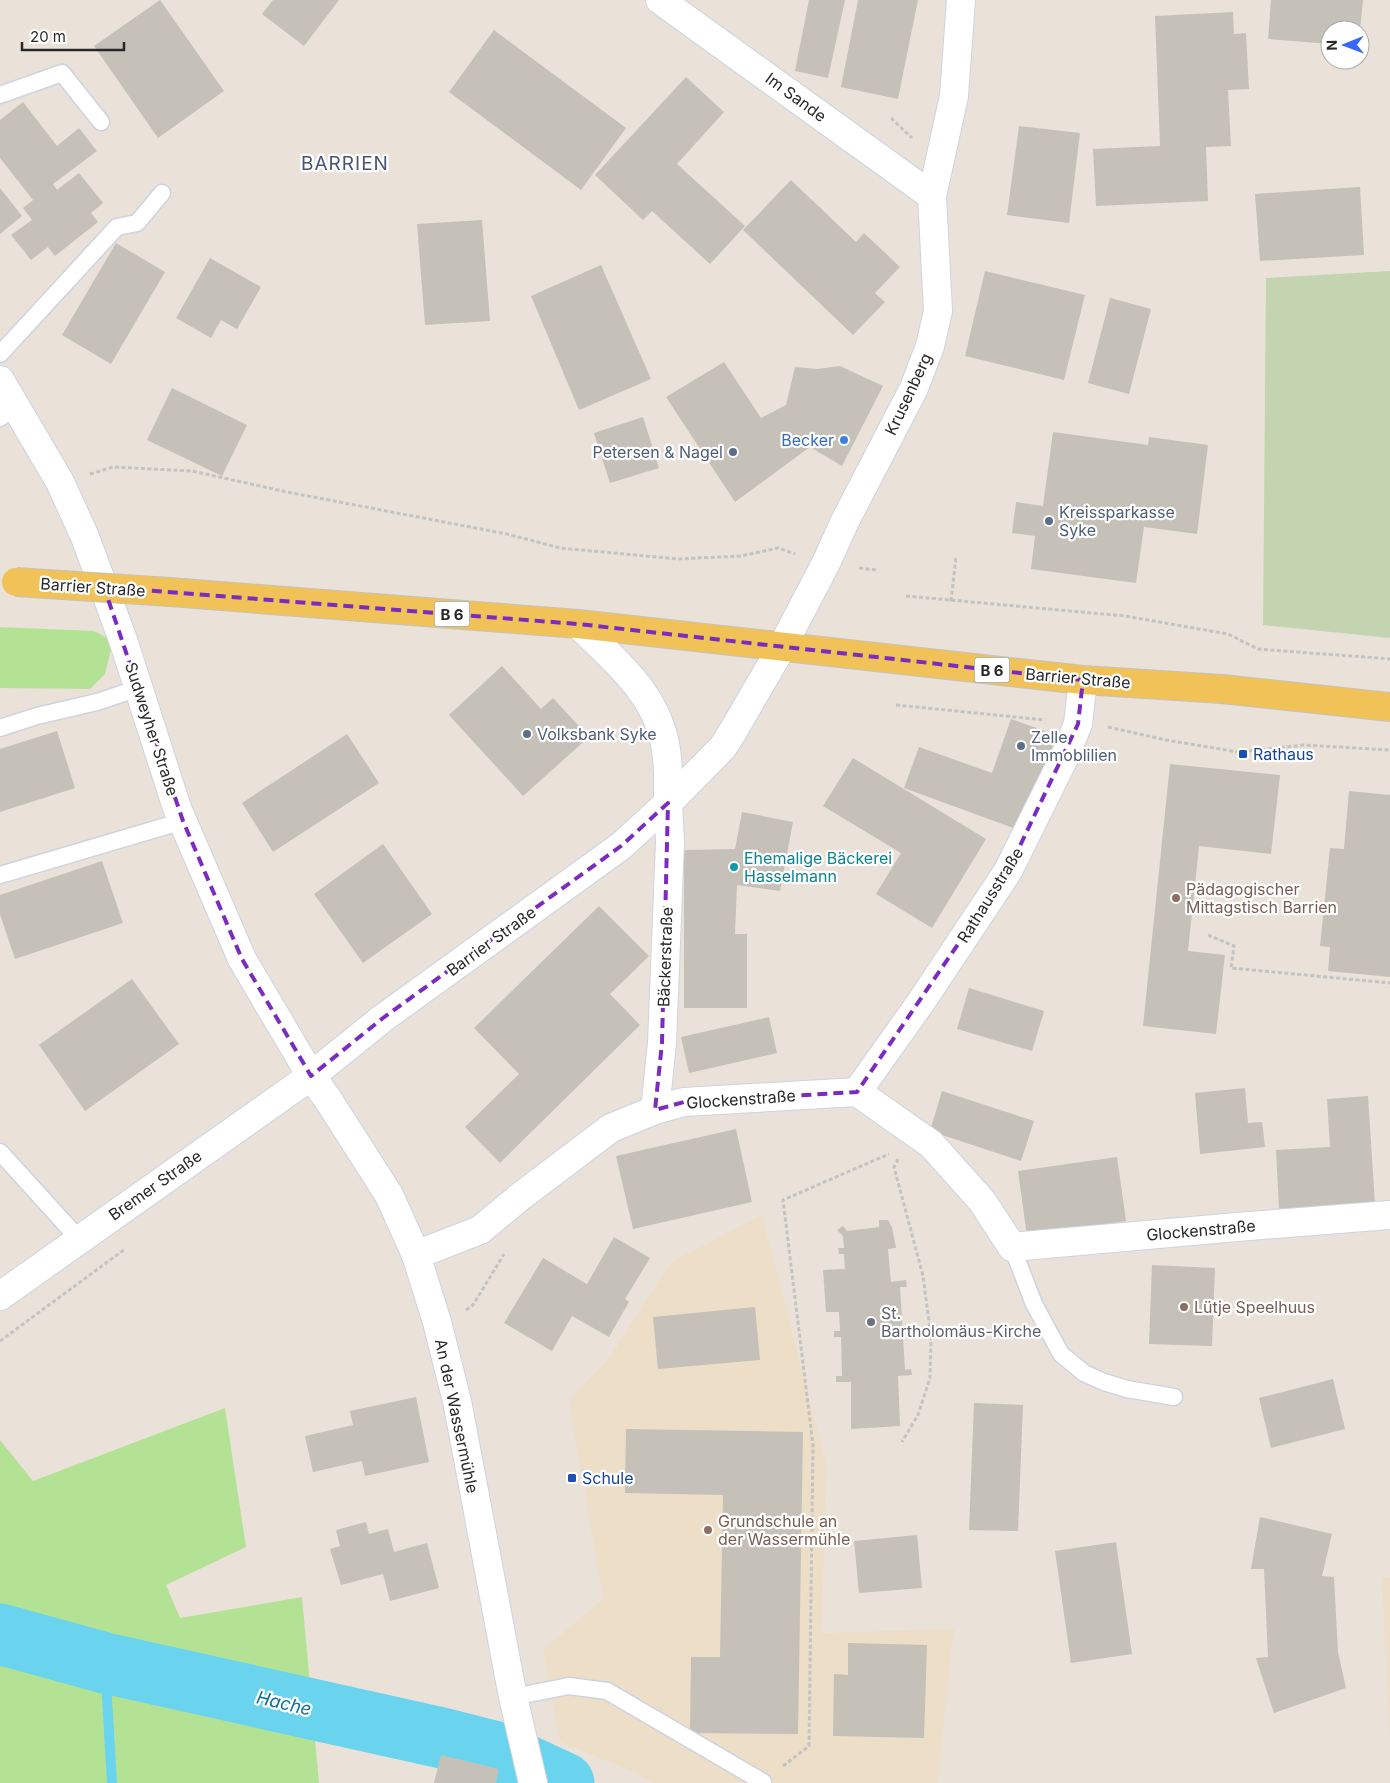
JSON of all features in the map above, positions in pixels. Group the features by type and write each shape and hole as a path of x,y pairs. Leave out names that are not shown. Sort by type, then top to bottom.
{"main road":[{"name":"Barrier Straße","path":"8,581 578,624"},
{"name":"B 6","path":"578,624 782,647"},
{"name":"Barrier Straße","path":"782,647 1083,680 1222,689 1390,707"}],"street":[{"name":"Im Sande","path":"660,0 932,196"},
{"name":"Krusenberg","path":"782,647 914,388 930,346 938,311 932,196 954,96 961,0"},
{"name":"Sudweyher Straße","path":"0,380 8,413 60,482 85,537 123,640 183,821 242,959 310,1076"},
{"path":"578,624 648,697 661,725 666,750 668,803"},
{"name":"Barrier Straße","path":"310,1076 383,1018 621,846 668,803 724,747 782,647"},
{"name":"Rathausstraße","path":"858,1092 921,1002 1008,871 1064,758 1078,724 1083,680"},
{"name":"Bäckerstraße","path":"655,1110 662,1043 670,842 668,803"},
{"name":"Bremer Straße","path":"0,1296 310,1076"},
{"name":"An der Wassermühle","path":"310,1076 328,1098 388,1195 416,1255 437,1322 457,1401 513,1697 533,1783"},
{"path":"858,1092 931,1144 982,1201 1012,1247"},
{"name":"Glockenstraße","path":"416,1255 480,1230 520,1196 611,1128 655,1110 684,1102 858,1092"},
{"name":"Glockenstraße","path":"1012,1247 1390,1215"}],"lane":[{"path":"0,95 62,72 101,122"},
{"path":"0,354 117,226 137,223 162,193"},
{"path":"0,728 38,716 97,702 139,688"},
{"path":"0,875 183,821"},
{"path":"0,1152 79,1239"},
{"path":"1012,1247 1034,1304 1061,1354 1084,1373 1104,1382 1127,1390 1174,1397"},
{"path":"513,1697 569,1686 607,1691 763,1782"}],"path":[{"path":"60,482 112,468 192,471 287,492 507,534 560,548 678,559 741,556"},
{"path":"951,600 956,557"},
{"path":"906,596 1125,616 1228,634 1258,649 1390,659"},
{"path":"896,705 1110,727 1166,740 1238,752 1304,744 1390,750"},
{"path":"1208,935 1234,946 1231,968 1390,984"},
{"path":"763,1782 810,1746 813,1445 783,1200 896,1150"},
{"path":"901,1154 894,1167 923,1276 931,1337 930,1378 918,1414 902,1442"},
{"path":"459,1315 473,1305 492,1271 508,1248"}],"highlighted area":[{"path":"104,587 578,624 1083,680 1078,724 1008,871 857,1092 684,1102 655,1110 662,1043 668,803 621,846 383,1018 311,1076 242,959 183,821"}],"shaded area":[{"name":"Grundschule an der Wassermühle","path":"762,1215 826,1462 822,1633 954,1629 937,1783 653,1783 634,1772 560,1742 543,1650 603,1599 569,1401 610,1357 671,1262"},
{"path":"1390,1577 1390,1740 1382,1578"}],"green space":[{"path":"1390,271 1390,638 1263,625 1266,278"},
{"path":"0,627 94,631 113,641 105,674 90,689 0,688"},
{"path":"225,1408 246,1547 166,1585 180,1618 302,1597 319,1783 0,1783 0,1440 33,1481"}],"building":[{"path":"160,0 224,91 158,138 94,46"},
{"path":"273,0 339,0 304,46 262,14"},
{"path":"809,0 845,0 828,78 795,71"},
{"path":"858,0 918,0 898,99 841,87"},
{"path":"1271,0 1363,0 1361,20 1320,20 1320,43 1268,39"},
{"path":"1233,12 1234,34 1246,33 1249,89 1228,90 1231,146 1206,147 1208,201 1096,206 1093,149 1160,146 1155,16"},
{"path":"494,30 626,128 581,190 449,92"},
{"path":"686,77 724,112 677,164 745,226 710,264 652,211 643,220 595,175"},
{"path":"23,102 57,146 79,128 97,151 53,184 57,190 79,173 103,203 91,213 98,222 55,256 48,247 31,260 11,235 32,220 23,208 33,200 0,158 0,120"},
{"path":"1019,126 1080,133 1069,223 1007,215"},
{"path":"791,180 856,242 864,233 900,267 875,293 885,302 853,335 743,230"},
{"path":"1360,187 1364,255 1260,261 1255,194"},
{"path":"0,188 22,216 0,234"},
{"path":"482,220 490,321 425,325 417,224"},
{"path":"116,243 165,272 111,364 62,335"},
{"path":"210,258 261,287 237,329 221,320 211,338 176,318"},
{"path":"601,265 651,379 579,410 531,296"},
{"path":"985,271 1085,295 1064,380 965,356"},
{"path":"1110,298 1151,309 1129,394 1088,383"},
{"path":"724,362 761,418 786,405 795,367 817,369 840,366 883,386 842,466 810,447 735,502 666,397"},
{"path":"172,388 247,425 222,476 147,440"},
{"path":"643,417 659,468 610,483 594,433"},
{"path":"1053,432 1148,445 1149,437 1208,445 1197,534 1144,527 1136,583 1031,569 1035,536 1012,533 1016,502 1043,506"},
{"path":"502,666 541,709 553,698 589,737 523,796 449,715"},
{"path":"1011,719 1059,736 1024,832 904,788 919,747 992,773"},
{"path":"57,731 75,788 0,812 0,749"},
{"path":"347,734 379,783 273,852 242,803"},
{"path":"853,758 986,839 932,928 876,894 901,853 823,806"},
{"path":"1170,764 1280,775 1271,854 1199,846 1188,951 1225,955 1216,1034 1143,1026"},
{"path":"1349,791 1390,795 1390,977 1328,971 1330,947 1320,946 1330,848 1344,849"},
{"name":"Ehemalige Bäckerei Hasselmann","path":"742,812 793,822 780,891 737,885 735,934 747,934 747,1008 684,1008 684,850 735,849"},
{"path":"383,844 432,914 363,963 314,894"},
{"path":"102,861 123,923 15,959 0,914 0,895"},
{"path":"599,906 649,956 610,994 640,1025 500,1163 465,1127 519,1074 474,1028"},
{"path":"132,979 179,1044 85,1111 39,1045"},
{"path":"969,988 1044,1011 1032,1051 957,1029"},
{"path":"769,1017 777,1053 689,1073 681,1037"},
{"path":"1245,1088 1248,1123 1262,1122 1265,1147 1200,1154 1195,1093"},
{"path":"942,1091 1034,1121 1021,1161 930,1131"},
{"path":"1368,1096 1375,1204 1279,1209 1276,1150 1330,1147 1327,1099"},
{"path":"736,1129 752,1202 633,1229 616,1156"},
{"path":"1117,1157 1126,1221 1027,1236 1018,1171"},
{"name":"St. Bartholomäus-Kirche","path":"879,1220 888,1220 892,1227 896,1248 888,1249 891,1282 906,1280 907,1287 900,1287 905,1370 911,1369 912,1375 898,1376 900,1426 851,1429 851,1382 836,1382 836,1376 842,1376 841,1337 834,1337 834,1331 840,1331 839,1312 826,1312 823,1270 845,1269 844,1254 839,1254 838,1248 844,1248 843,1236 837,1230 843,1226 847,1231 879,1227"},
{"path":"614,1237 650,1258 625,1299 629,1302 609,1337 572,1316 552,1351 504,1323 543,1258 587,1284"},
{"path":"1152,1265 1215,1268 1212,1346 1149,1344"},
{"path":"755,1307 760,1360 658,1369 653,1317"},
{"path":"1333,1379 1345,1429 1271,1448 1259,1398"},
{"path":"416,1397 429,1462 365,1476 362,1461 313,1472 305,1436 353,1425 350,1411"},
{"path":"974,1403 1023,1405 1018,1531 969,1530"},
{"path":"626,1429 803,1432 798,1734 690,1733 691,1657 720,1657 723,1495 625,1493"},
{"path":"1260,1517 1332,1534 1322,1576 1334,1577 1338,1652 1346,1688 1274,1713 1256,1658 1268,1657 1264,1569 1251,1569"},
{"path":"366,1522 369,1534 388,1529 394,1552 427,1543 439,1588 390,1601 383,1574 341,1585 330,1549 340,1546 336,1530"},
{"path":"917,1535 922,1588 859,1593 854,1541"},
{"path":"1116,1542 1132,1654 1071,1663 1055,1551"},
{"path":"848,1643 927,1645 924,1738 833,1736 834,1674 848,1675"},
{"path":"441,1755 499,1769 496,1783 434,1783"}],"waterway":[{"name":"Hache","path":"0,1634 105,1663 497,1752 564,1783"},
{"path":"105,1663 112,1783"}],"place":[{"name":"Becker","path":"844,440"},
{"name":"Petersen & Nagel","path":"733,452"},
{"name":"Kreissparkasse Syke","path":"1049,521"},
{"name":"Volksbank Syke","path":"527,734"},
{"name":"Zelle Immoblilien","path":"1021,746"},
{"name":"Rathaus","path":"1243,754"},
{"name":"Ehemalige Bäckerei Hasselmann","path":"734,867"},
{"name":"Pädagogischer Mittagstisch Barrien","path":"1176,898"},
{"name":"Lütje Speelhuus","path":"1184,1307"},
{"name":"St. Bartholomäus-Kirche","path":"871,1322"},
{"name":"Schule","path":"572,1478"},
{"name":"Grundschule an der Wassermühle","path":"708,1530"}],"district":[{"name":"BARRIEN","path":"345,163"}]}
